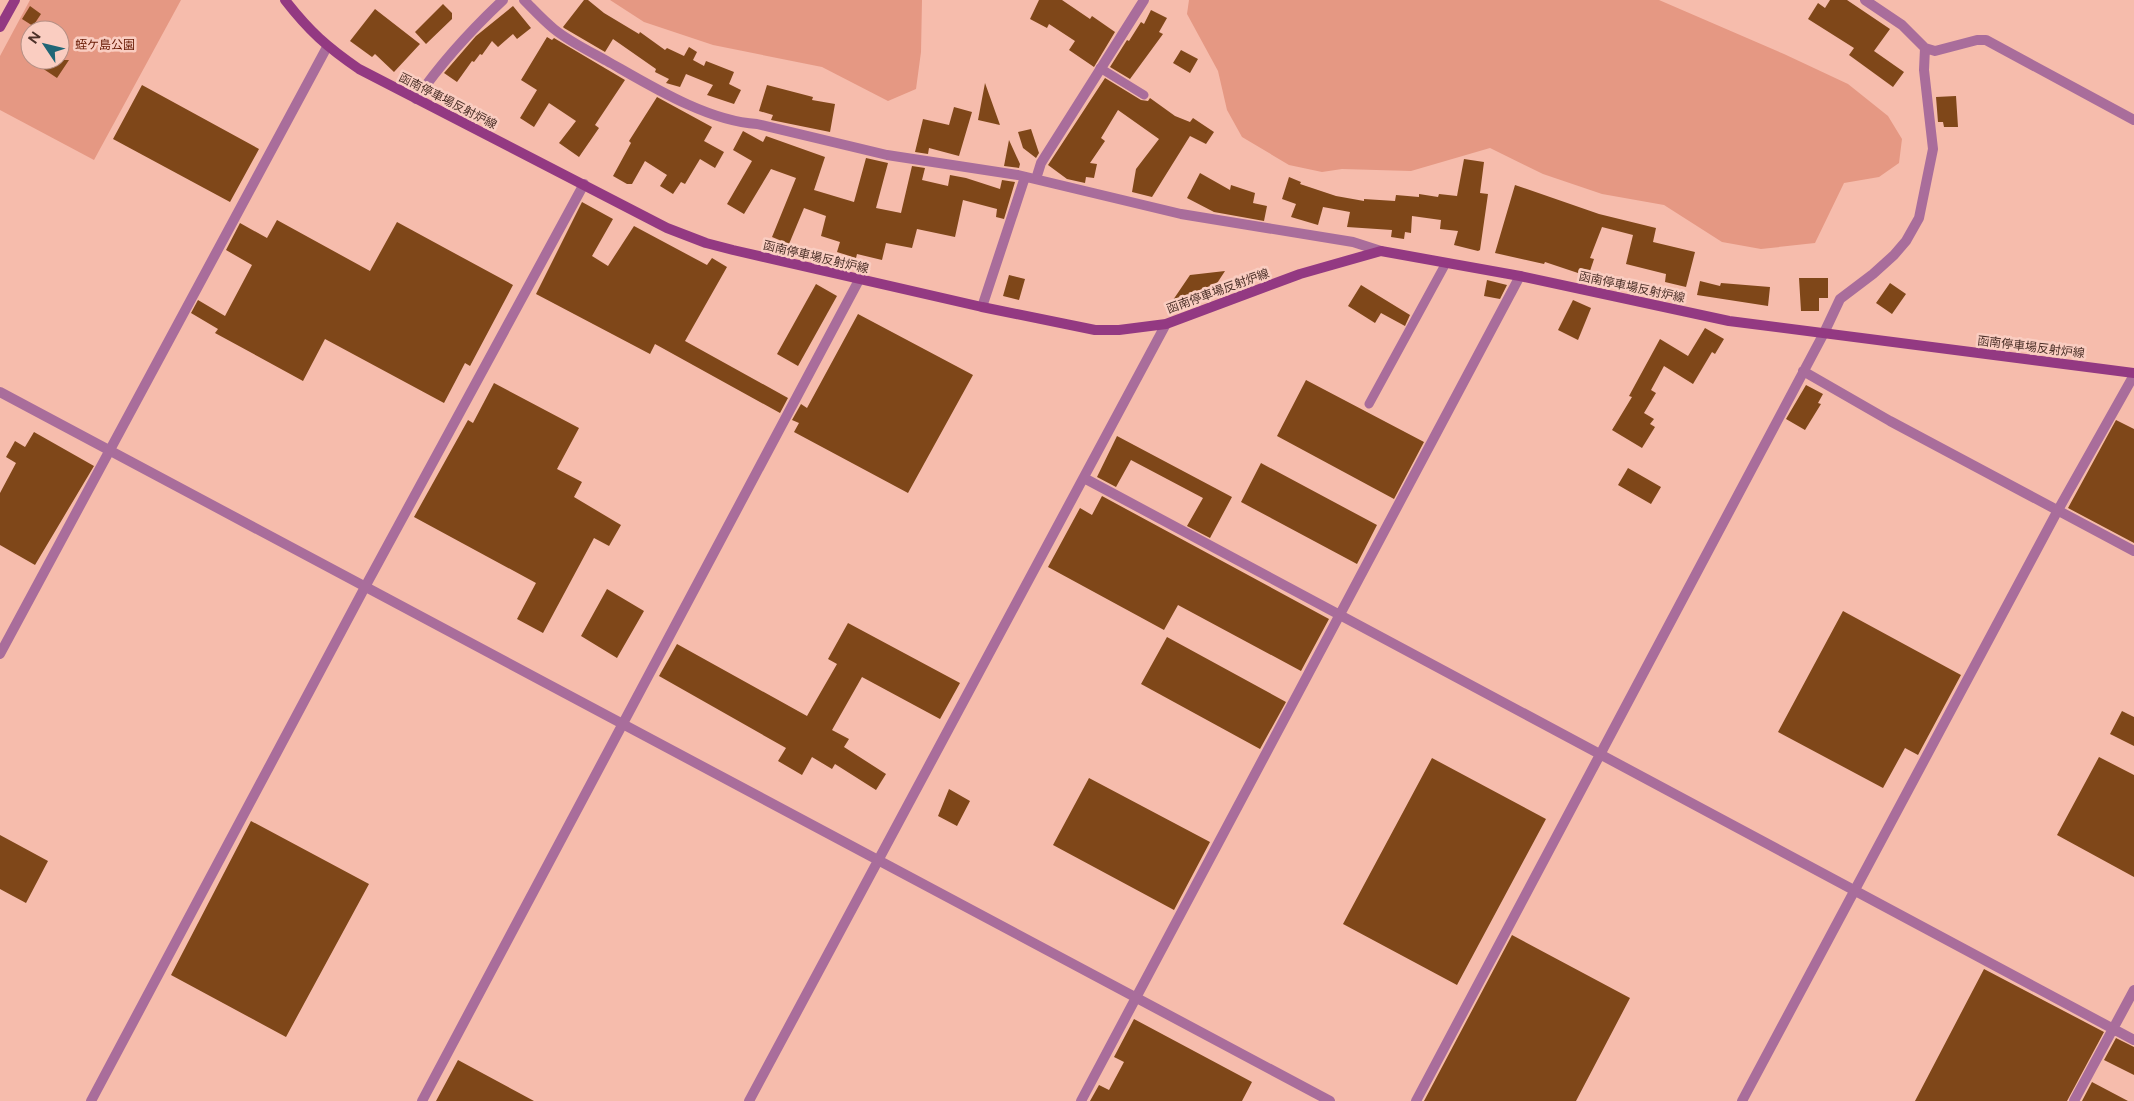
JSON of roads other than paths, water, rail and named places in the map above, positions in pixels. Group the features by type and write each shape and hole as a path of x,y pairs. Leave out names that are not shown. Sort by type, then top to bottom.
{"main road":[{"path":"0,27 15,0"},
{"name":"函南停車場反射炉線","path":"286,0 308,29 327,47 359,69 667,228 706,243 859,280 1095,330 1119,330 1166,324 1300,274 1381,251 1520,276 1729,321 2134,374"}],"street":[{"path":"416,99 432,75 503,0"},
{"path":"524,0 556,30 582,46 678,99 716,116 887,155 1030,178 1181,214 1353,242 1381,251"},
{"path":"982,307 1030,178 1144,0"},
{"path":"1865,0 1902,25 1925,48 1935,51 1977,40 1986,40 2134,120"},
{"path":"0,654 327,47"},
{"path":"1416,1101 1803,371 1820,332 1840,299 1894,255 1906,241 1919,218 1933,150 1924,70 1925,48"},
{"path":"91,1101 365,587 584,184"},
{"path":"1082,1101 1520,276"},
{"path":"422,1101 859,280"},
{"path":"749,1101 1166,324"},
{"path":"1803,371 1890,421 2134,551"},
{"path":"1742,1101 2058,510 2134,374"},
{"path":"0,392 1330,1101"},
{"path":"1084,478 2134,1040"},
{"path":"2074,1101 2134,990"}],"lane":[{"path":"1100,68 1144,95"},
{"path":"1369,404 1446,262"}],"park label":[{"name":"蛭ケ島公園","path":"105,45"}]}
